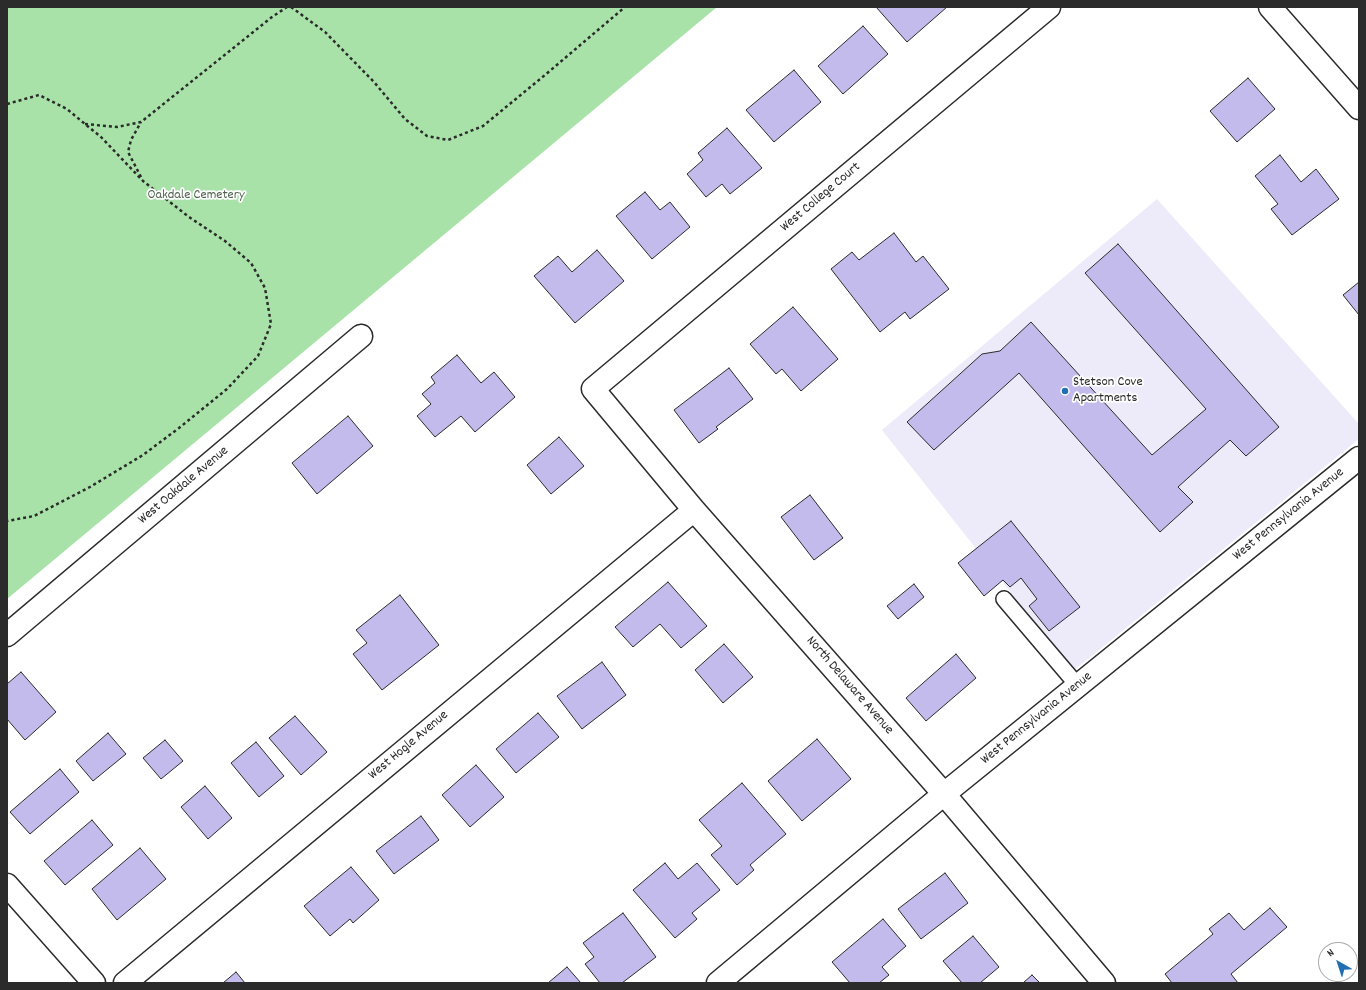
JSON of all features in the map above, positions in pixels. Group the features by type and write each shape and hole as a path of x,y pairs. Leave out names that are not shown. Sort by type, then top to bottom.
{"street":[{"name":"West College Court","path":"594,389 1049,7"},
{"path":"1270,7 1359,108"},
{"name":"West Oakdale Avenue","path":"7,635 361,336"},
{"name":"North Delaware Avenue","path":"594,389 694,510 944,794 1104,983"},
{"name":"West Pennsylvania Avenue","path":"718,983 944,794 1359,458"},
{"name":"West Hogle Avenue","path":"125,983 694,510"},
{"path":"7,885 94,983"}],"lane":[{"path":"1004,599 1078,686"}],"path":[{"path":"143,181 128,152 131,140 141,122 272,17 287,7"},
{"path":"291,7 325,32 374,82 405,119 427,136 448,140 483,126 545,76 625,7"},
{"path":"7,104 39,95 67,109 101,137 143,181 189,217 225,241 251,263 265,288 271,324 258,356 227,389 179,428 142,455 90,487 34,516 7,521"},
{"path":"85,124 117,127 141,122"}],"shaded area":[{"path":"1157,199 1359,424 1359,439 1073,671 882,430"}],"green space":[{"name":"Oakdale Cemetery","path":"7,7 717,7 7,599"}],"building":[{"path":"876,7 947,7 907,42"},
{"path":"863,26 888,54 843,94 818,66"},
{"path":"794,70 821,102 774,142 746,110"},
{"path":"1248,78 1275,109 1237,142 1210,111"},
{"path":"727,128 762,168 730,194 722,184 706,197 687,174 703,160 698,153"},
{"path":"1280,155 1301,182 1316,169 1339,199 1292,235 1271,209 1278,204 1255,176"},
{"path":"645,192 660,210 670,202 690,227 652,259 616,216"},
{"path":"894,233 916,262 923,256 949,289 910,319 905,312 880,332 831,269 852,252 859,260"},
{"name":"Stetson Cove Apartments","path":"1118,244 1279,427 1246,456 1230,440 1178,487 1193,502 1160,532 1019,373 934,450 907,422 982,354 1000,351 1031,322 1152,455 1206,409 1085,273"},
{"path":"597,250 624,281 575,323 534,276 558,256 572,272"},
{"path":"1359,282 1359,315 1343,295"},
{"path":"793,307 838,359 801,391 782,369 776,374 750,344"},
{"path":"457,355 481,383 494,372 515,397 475,432 461,416 435,437 417,416 431,404 422,394 435,383 431,377"},
{"path":"729,368 753,399 716,427 718,429 699,443 674,410"},
{"path":"348,416 373,446 317,494 292,463"},
{"path":"559,437 584,466 551,494 527,465"},
{"path":"810,495 843,538 814,560 781,517"},
{"path":"1011,521 1080,607 1049,631 1029,606 1037,599 1021,578 1010,587 1003,580 984,596 958,563"},
{"path":"668,582 707,626 681,648 660,624 633,647 615,627"},
{"path":"914,584 924,597 898,619 887,606"},
{"path":"400,595 439,645 382,690 353,654 367,643 356,630"},
{"path":"724,644 753,677 723,703 695,670"},
{"path":"956,654 976,678 926,721 906,698"},
{"path":"602,662 626,695 582,729 557,696"},
{"path":"21,672 56,712 25,740 7,719 7,684"},
{"path":"538,713 559,737 516,773 496,749"},
{"path":"295,716 327,752 301,775 269,738"},
{"path":"108,733 126,754 93,781 76,761"},
{"path":"817,739 851,779 802,821 768,781"},
{"path":"165,740 183,761 161,779 143,758"},
{"path":"256,742 284,776 259,797 231,763"},
{"path":"476,765 504,797 470,827 442,795"},
{"path":"60,769 79,792 30,834 10,812"},
{"path":"742,783 786,834 750,865 754,870 737,885 711,855 722,846 699,820"},
{"path":"205,786 232,818 208,839 181,807"},
{"path":"421,816 439,840 394,874 376,851"},
{"path":"92,820 113,845 65,885 44,861"},
{"path":"140,848 166,879 117,920 92,889"},
{"path":"665,863 678,879 697,863 720,890 692,913 697,919 675,938 633,890"},
{"path":"351,867 379,900 353,923 350,919 330,936 304,906"},
{"path":"945,873 968,903 921,939 898,909"},
{"path":"1270,908 1287,927 1231,974 1238,983 1172,983 1165,974 1213,934 1209,929 1229,913 1244,930"},
{"path":"623,913 656,957 622,983 600,983 585,964 594,957 583,943"},
{"path":"883,919 906,946 882,967 889,975 879,983 850,983 832,962"},
{"path":"973,936 999,967 980,983 962,983 943,961"},
{"path":"567,967 581,983 548,983"},
{"path":"236,972 245,983 223,983"},
{"path":"1032,975 1040,983 1023,983"}],"place":[{"name":"Stetson Cove Apartments","path":"1065,391"}]}
